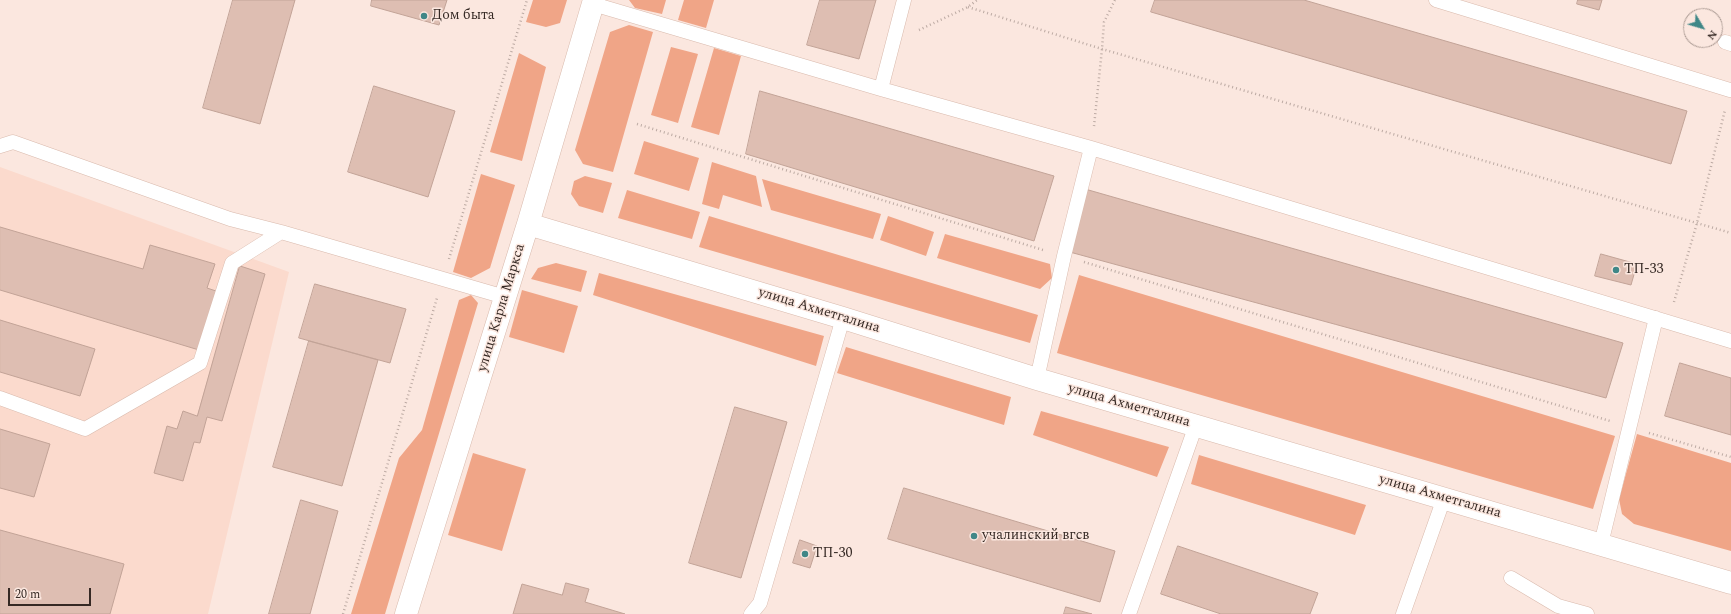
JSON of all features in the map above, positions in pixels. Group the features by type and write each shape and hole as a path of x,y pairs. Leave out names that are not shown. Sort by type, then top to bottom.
{"main road":[{"name":"улица Карла Маркса","path":"406,614 528,224 594,2"},
{"name":"улица Ахметгалина","path":"528,224 843,318 1037,379 1731,583"}],"lane":[{"path":"881,89 904,0"},
{"path":"1436,0 1588,41 1731,89"},
{"path":"594,2 881,89 1091,148 1731,341"},
{"path":"0,146 13,142 230,218 505,297"},
{"path":"1037,379 1064,256 1091,148"},
{"path":"0,398 85,429 200,363 232,263 281,232"},
{"path":"751,614 760,603 843,318"},
{"path":"1601,544 1628,427 1662,320"},
{"path":"1129,614 1196,426"},
{"path":"1403,614 1444,498"},
{"path":"1511,578 1558,606 1587,614"}],"path":[{"path":"343,614 527,0"},
{"path":"893,43 968,7 977,0"},
{"path":"1091,148 1104,22 1115,0"},
{"path":"968,7 1102,49 1731,233"},
{"path":"1662,320 1697,223 1731,89"},
{"path":"638,124 1064,256 1731,457"}],"shaded area":[{"path":"533,0 567,0 560,23 546,27 526,22"},
{"path":"629,0 666,0 662,14 635,8"},
{"path":"684,0 714,0 706,28 678,20"},
{"path":"629,25 653,32 613,172 583,164 575,150 610,32"},
{"path":"671,47 698,54 678,123 651,115"},
{"path":"714,48 741,56 719,135 691,127"},
{"path":"519,53 546,67 522,161 490,152"},
{"path":"644,141 699,158 689,191 634,174"},
{"path":"712,162 756,176 762,207 723,195 719,209 702,204"},
{"path":"0,167 289,272 208,614 0,614"},
{"path":"481,174 515,185 490,268 471,278 453,272"},
{"path":"585,176 612,183 603,213 579,206 571,194 574,181"},
{"path":"762,179 881,214 873,239 771,210"},
{"path":"627,190 700,212 692,239 618,218"},
{"path":"709,216 1038,315 1030,343 699,247"},
{"path":"888,216 934,232 926,256 880,240"},
{"path":"945,234 1050,264 1052,278 1040,289 937,258"},
{"path":"556,263 587,271 581,292 531,279 538,268"},
{"path":"599,273 824,336 816,366 593,295"},
{"path":"1079,275 1615,436 1593,509 1057,353"},
{"path":"522,290 578,306 564,353 509,337"},
{"path":"471,295 478,303 385,614 351,614 399,458 422,430 459,300"},
{"path":"846,347 1011,397 1004,425 837,373"},
{"path":"1041,411 1169,447 1157,477 1033,435"},
{"path":"1637,434 1731,463 1731,551 1634,524 1622,514 1619,499"},
{"path":"473,453 526,469 502,551 448,535"},
{"path":"1199,455 1366,505 1355,535 1191,484"}],"building":[{"path":"233,0 295,0 260,124 203,108"},
{"name":"Дом быта","path":"372,0 447,0 439,25 371,6"},
{"path":"820,0 876,0 859,59 807,45"},
{"path":"1155,0 1304,0 1687,111 1671,164 1151,12"},
{"path":"1578,0 1602,0 1599,10 1577,4"},
{"path":"374,86 455,111 428,197 348,172"},
{"path":"760,91 1054,176 1034,241 746,154"},
{"path":"1085,189 1623,343 1606,398 1066,251"},
{"path":"0,227 143,269 150,245 215,264 207,288 216,291 199,350 0,290"},
{"name":"ТП-33","path":"1601,254 1637,264 1631,285 1595,276"},
{"path":"240,266 265,274 222,421 207,417 200,443 194,442 183,481 154,473 167,426 177,429 183,411 197,416"},
{"path":"315,284 406,309 390,363 299,338"},
{"path":"0,320 95,349 80,396 0,372"},
{"path":"309,341 378,360 342,486 273,467"},
{"path":"1680,363 1731,378 1731,435 1665,416"},
{"path":"735,407 787,422 741,578 689,563"},
{"path":"0,429 50,444 34,497 0,488"},
{"name":"учалинский вгсв","path":"904,488 1115,551 1100,602 888,539"},
{"path":"301,500 338,511 310,614 269,614"},
{"path":"0,530 124,564 110,614 0,614"},
{"name":"ТП-30","path":"800,540 817,546 810,568 793,563"},
{"path":"1178,546 1318,593 1310,614 1221,614 1161,594"},
{"path":"566,583 589,589 585,602 625,614 513,614 522,584 562,595"},
{"path":"1066,607 1092,614 1064,614"}],"place":[{"name":"Дом быта","path":"424,16"},
{"name":"ТП-33","path":"1616,270"},
{"name":"учалинский вгсв","path":"974,536"},
{"name":"ТП-30","path":"805,554"}]}
